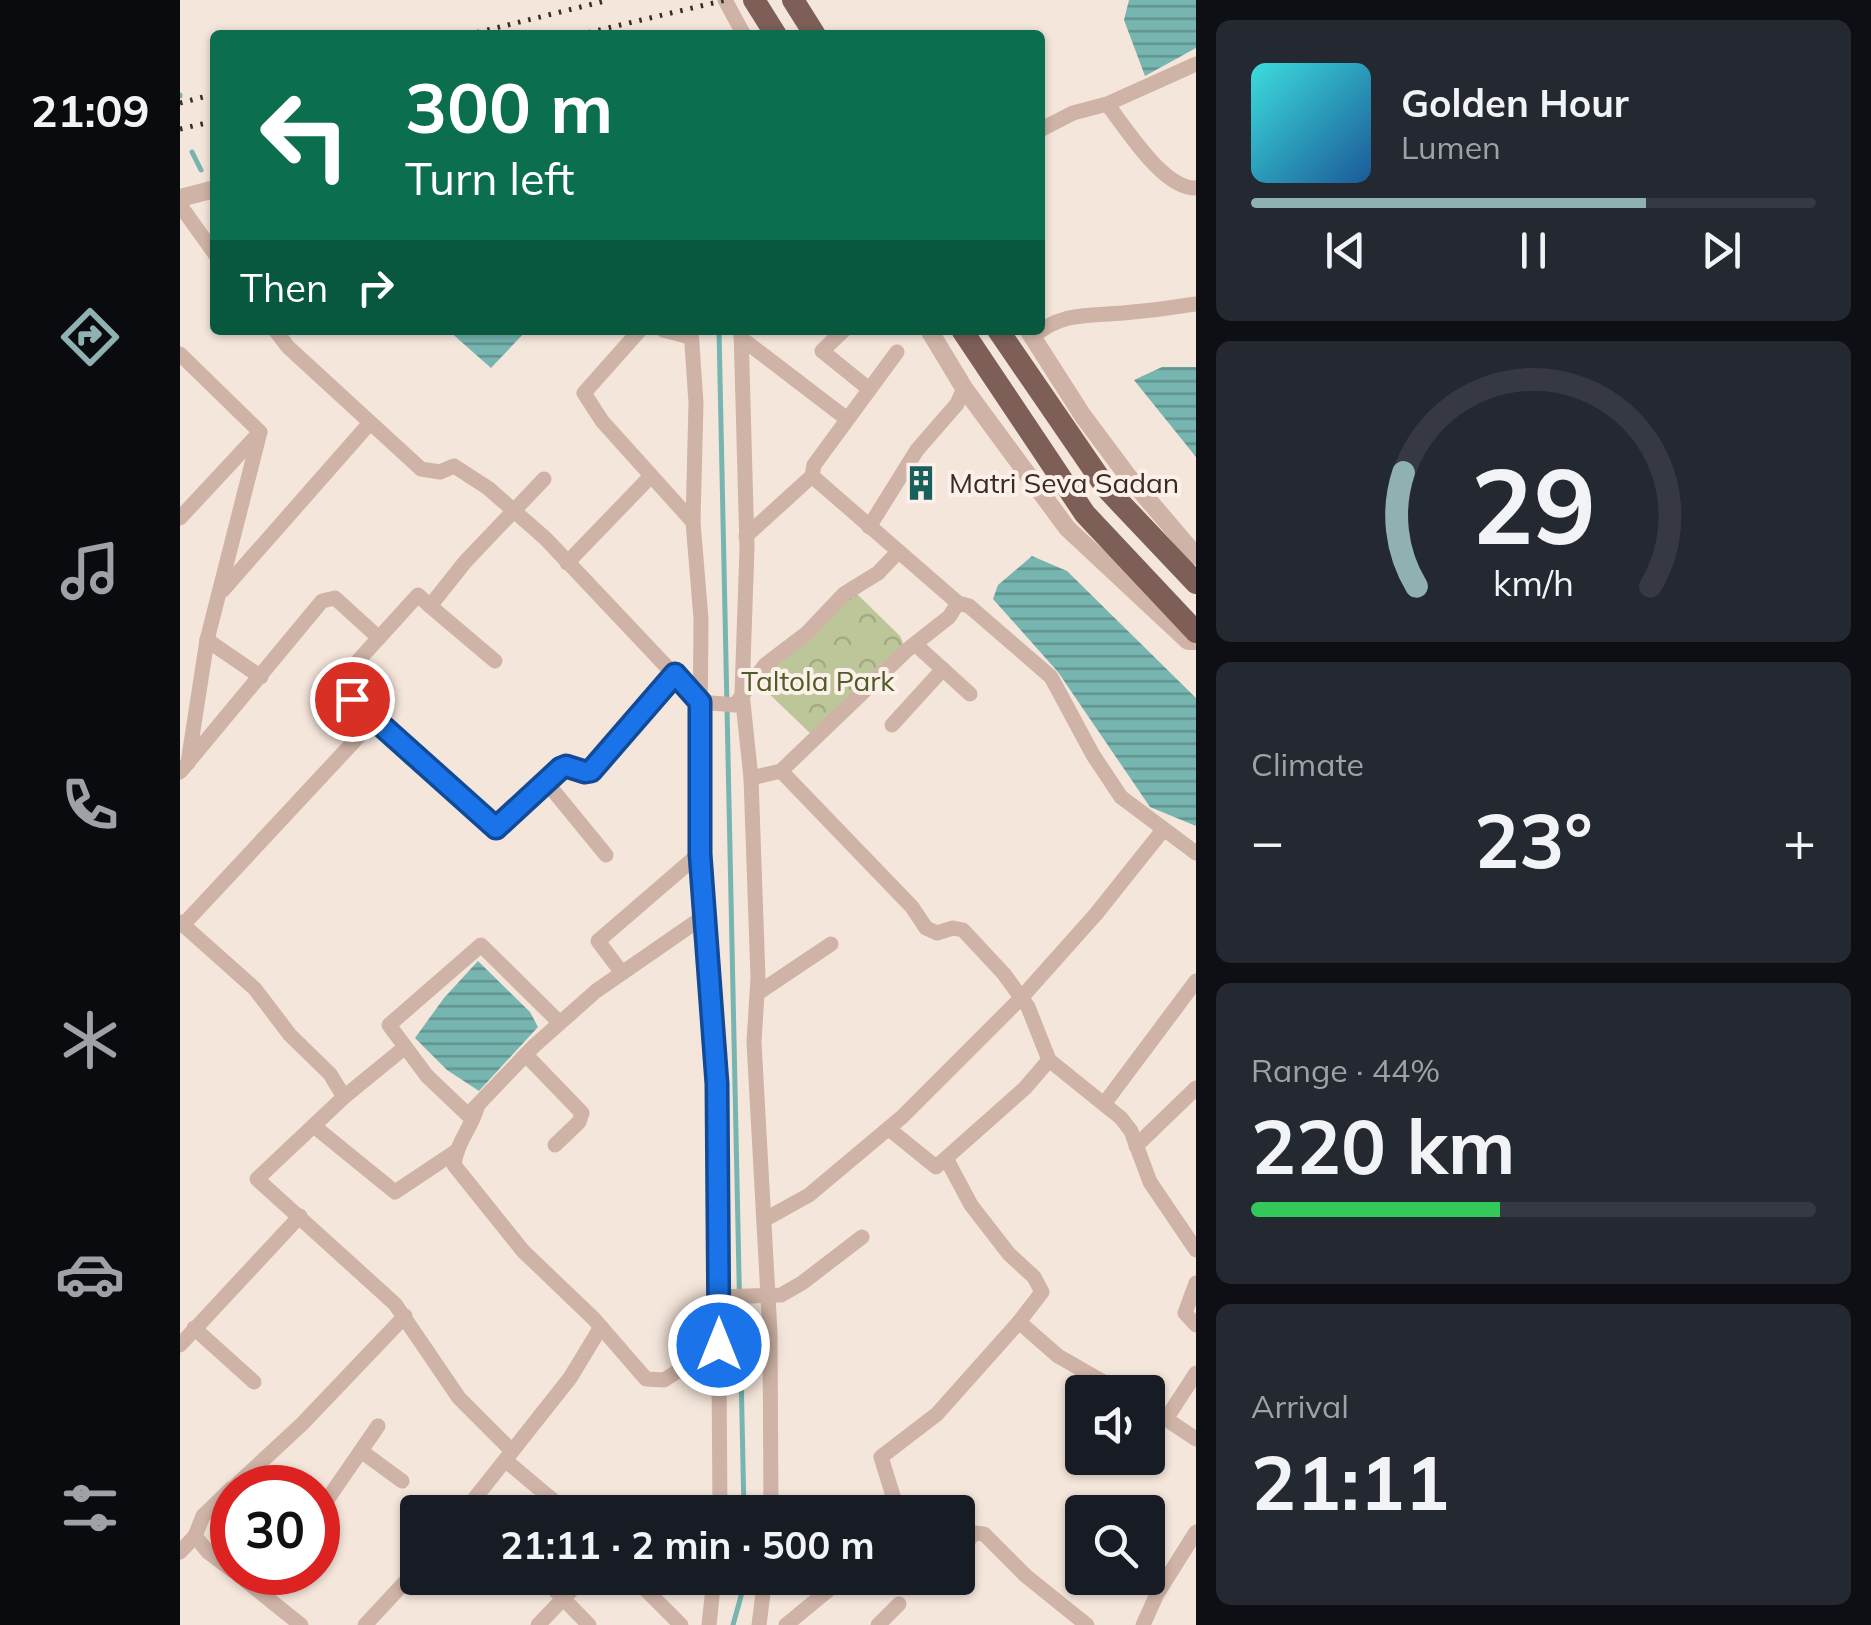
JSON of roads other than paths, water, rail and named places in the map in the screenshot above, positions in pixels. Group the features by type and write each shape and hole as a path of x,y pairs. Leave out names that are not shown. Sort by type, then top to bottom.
{"main road":[{"path":"754,0 773,30"},
{"path":"792,0 811,30"},
{"path":"965,335 1085,514 1196,632"},
{"path":"1001,335 1107,489 1196,583"}],"street":[{"path":"725,0 741,30"},
{"path":"1045,128 1196,64"},
{"path":"1107,104 1156,166 1187,188 1196,188"},
{"path":"210,191 180,201 210,246"},
{"path":"1045,325 1073,315 1196,304"},
{"path":"279,335 421,470 440,472 454,466 488,488 546,538 700,702"},
{"path":"636,335 584,393 602,421 693,522"},
{"path":"690,335 696,402 693,522 701,619 700,854 717,1084 723,1297 719,1345 720,1495"},
{"path":"740,335 745,661 731,701 751,778 758,993 754,1042 768,1297 771,1495"},
{"path":"741,335 848,419"},
{"path":"839,335 822,351 869,389"},
{"path":"931,335 964,388 1067,528 1188,642 1196,642"},
{"path":"1032,335 1094,431 1196,556"},
{"path":"746,536 812,476 814,465 897,352"},
{"path":"180,354 260,432"},
{"path":"869,527 917,450 958,404 964,388"},
{"path":"219,594 369,424"},
{"path":"180,518 260,432"},
{"path":"184,768 207,640 260,432"},
{"path":"567,563 650,476"},
{"path":"812,476 958,604 968,606 1051,677 1093,755 1121,797 1196,853"},
{"path":"430,606 465,562 544,478"},
{"path":"700,702 731,701 844,594 878,573 898,552"},
{"path":"495,661 418,595 336,685 496,828 566,766 591,771 675,674"},
{"path":"184,768 322,601 335,598 378,638"},
{"path":"751,778 781,772 915,644 949,617 958,604"},
{"path":"207,640 261,677"},
{"path":"915,644 970,694"},
{"path":"892,724 943,669"},
{"path":"344,1097 330,1074 290,1035 254,989 182,923 374,720"},
{"path":"781,772 912,906 926,928 938,933 953,928 970,935 1022,997 1050,1060 1120,1118 1150,1182 1196,1250"},
{"path":"547,782 606,855"},
{"path":"764,1220 809,1195 888,1129 1022,997 1163,830"},
{"path":"622,973 598,942 700,854"},
{"path":"560,1023 481,945 389,1024 427,1076 468,1115 560,1023 622,973 703,917"},
{"path":"758,993 830,944"},
{"path":"1104,1104 1196,981"},
{"path":"404,1048 344,1097 257,1180 362,1272 404,1316 459,1398 508,1456 549,1495"},
{"path":"526,1054 582,1113 555,1145"},
{"path":"888,1129 936,1166 1025,1088 1050,1060"},
{"path":"1136,1146 1196,1088"},
{"path":"315,1128 395,1192 455,1152 477,1108"},
{"path":"455,1152 454,1164 523,1251 601,1327 646,1378 664,1380 719,1345"},
{"path":"893,1495 881,1457 937,1414 1042,1292 1040,1284 1009,1254 971,1205 947,1160"},
{"path":"180,1345 300,1216"},
{"path":"723,1297 781,1295 862,1237"},
{"path":"1196,1283 1185,1314 1196,1326"},
{"path":"258,1465 404,1316"},
{"path":"1020,1322 1058,1356 1091,1375"},
{"path":"477,1495 570,1378 601,1327"},
{"path":"194,1328 254,1382"},
{"path":"1196,1373 1166,1419 1196,1439"},
{"path":"340,1481 378,1426"},
{"path":"361,1451 402,1481"},
{"path":"180,1552 195,1536 196,1528 210,1509"},
{"path":"1143,1625 1196,1532"},
{"path":"975,1533 984,1534 1026,1576 1087,1625"},
{"path":"195,1536 210,1553"},
{"path":"365,1625 400,1587"},
{"path":"266,1595 301,1625"},
{"path":"558,1595 590,1625"},
{"path":"538,1625 564,1595"},
{"path":"651,1595 681,1625"},
{"path":"709,1625 712,1595"},
{"path":"759,1625 763,1595"},
{"path":"786,1625 822,1595"},
{"path":"878,1625 899,1604"}],"water":[{"path":"1129,0 1196,0 1196,48 1145,76 1124,20"},
{"path":"454,335 522,335 491,368"},
{"path":"1162,367 1196,367 1196,457 1134,380"},
{"path":"1032,556 1067,571 1196,698 1196,826 1150,807 1058,672 993,599 998,585"},
{"path":"478,961 530,1012 538,1027 479,1091 447,1070 415,1038"}],"waterway":[{"path":"192,152 201,170"},
{"path":"719,335 744,1495"},
{"path":"733,1625 741,1595"}],"railway":[{"path":"487,30 609,0"},
{"path":"599,30 726,0"},
{"path":"180,103 210,95"},
{"path":"180,129 210,122"}],"place":[{"name":"Matri Seva Sadan","path":"921,483"}],"park label":[{"name":"Taltola Park","path":"818,681"}]}
